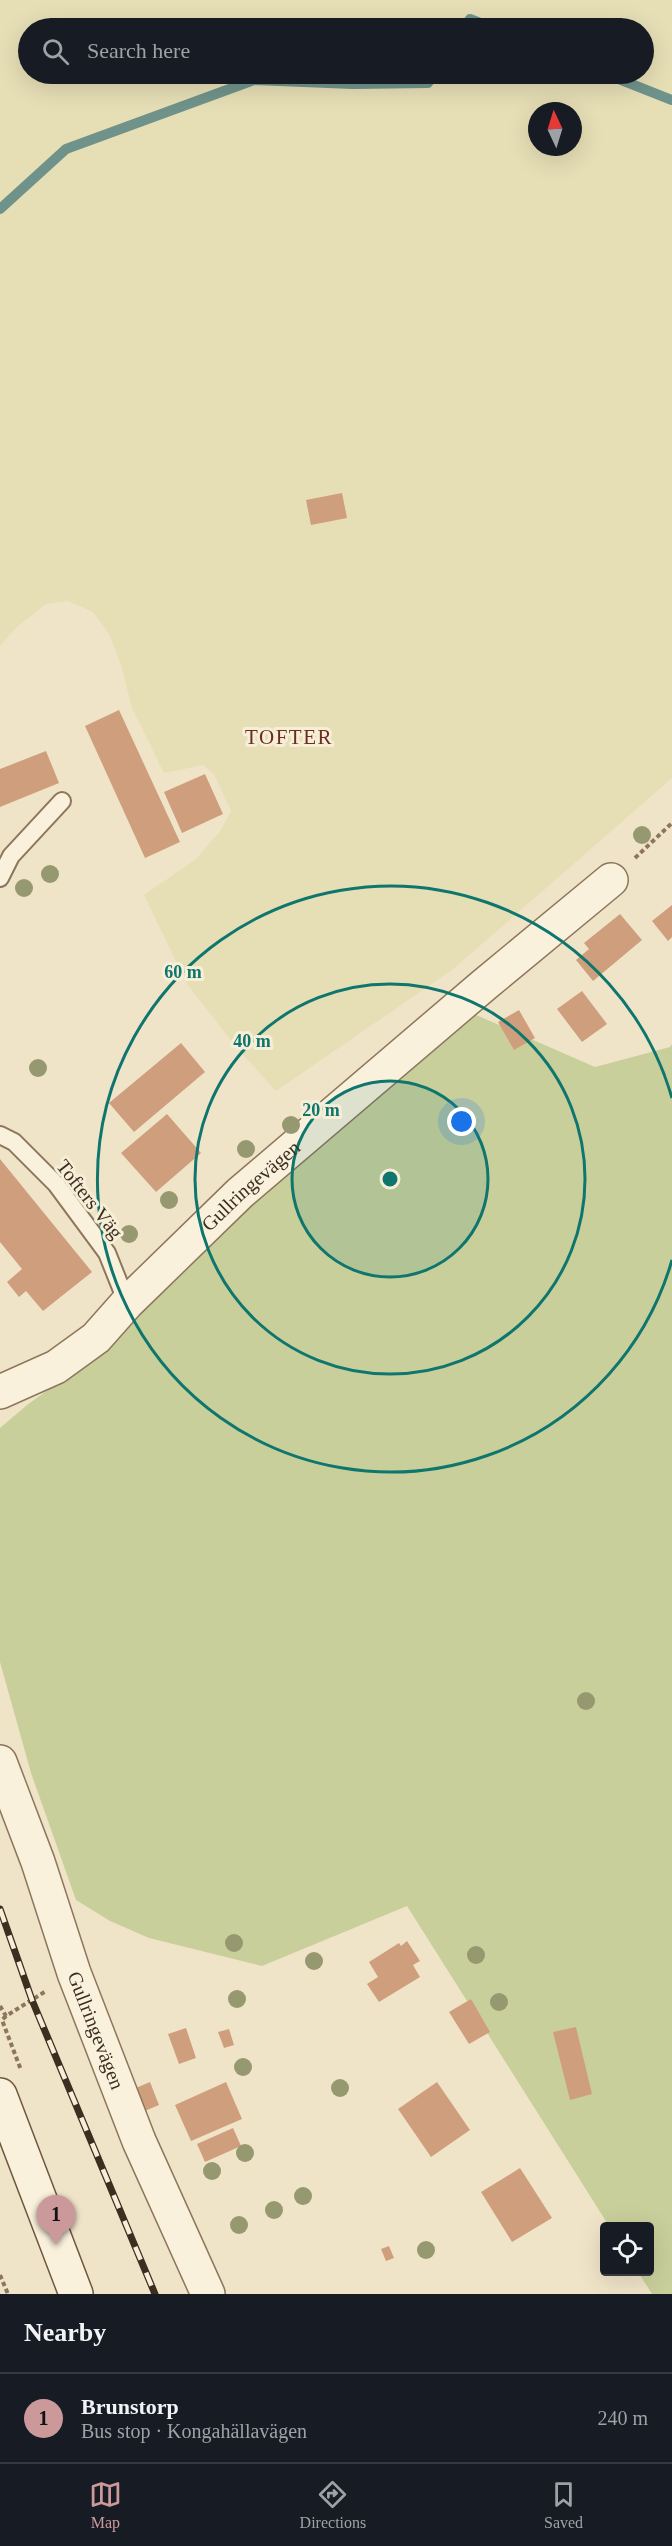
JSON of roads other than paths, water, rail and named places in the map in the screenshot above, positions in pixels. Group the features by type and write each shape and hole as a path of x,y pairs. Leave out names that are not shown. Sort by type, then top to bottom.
{"street":[{"name":"Gullringevägen","path":"0,1392 56,1367 96,1338 127,1303 240,1193 610,880"},
{"name":"Gullringevägen","path":"0,1762 38,1862 74,1973 144,2154 208,2294"},
{"path":"0,2095 76,2294"}],"lane":[{"path":"0,878 11,856 62,801"},
{"name":"Tofters Väg","path":"0,1135 14,1142 56,1184 107,1253 127,1303"}],"waterway":[{"path":"0,209 66,149 243,84"},
{"path":"631,84 672,100"}],"railway":[{"path":"0,1909 32,2000 155,2294"}],"place":[{"name":"Brunstorp","path":"56,2245"}],"district":[{"name":"TOFTER","path":"289,737"}]}
